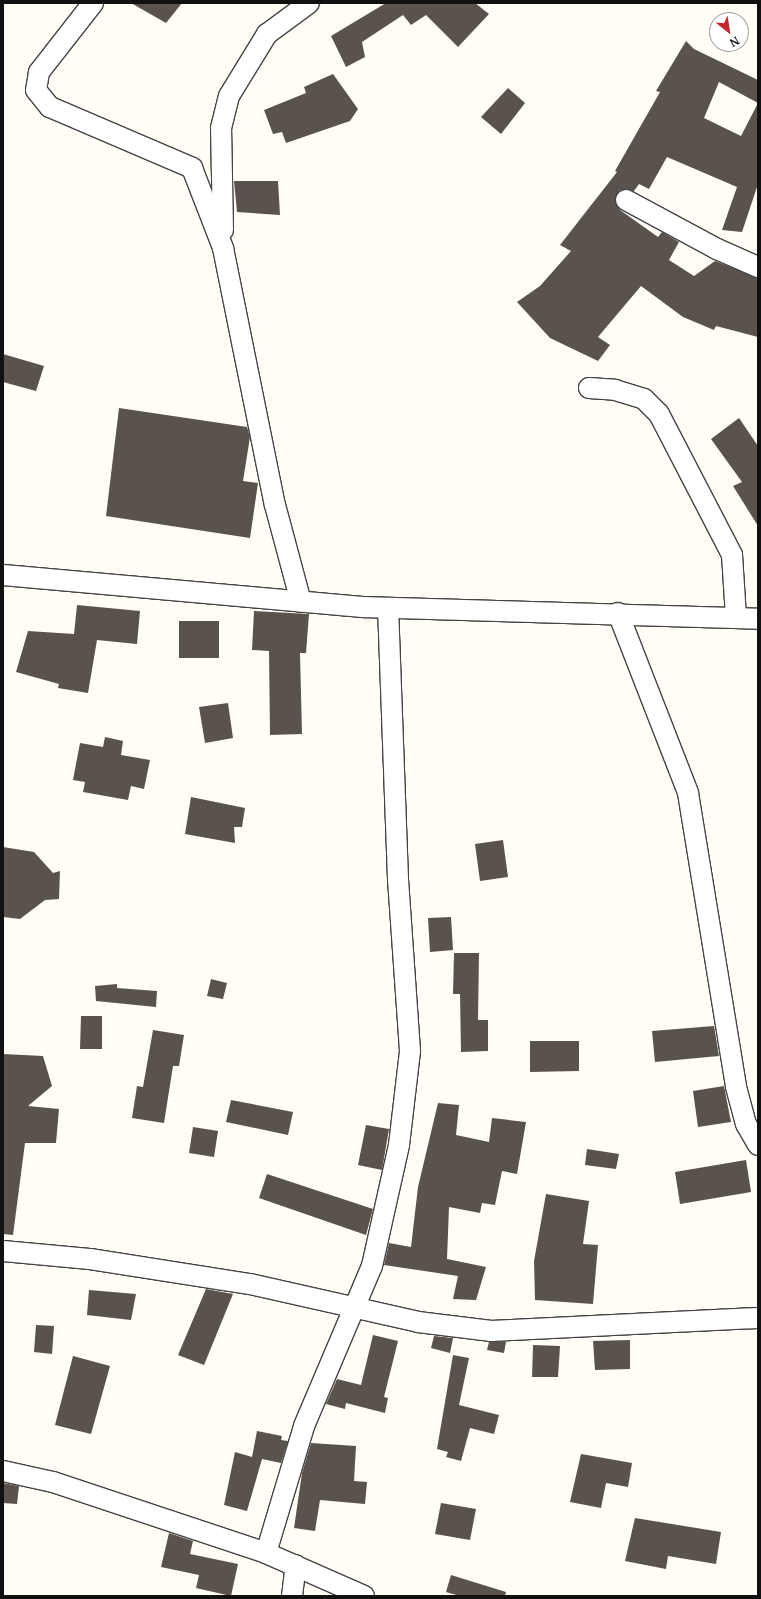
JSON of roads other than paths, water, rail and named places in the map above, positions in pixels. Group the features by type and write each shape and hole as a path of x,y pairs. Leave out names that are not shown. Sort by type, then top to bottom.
{"street":[{"path":"93,3 39,72 36,90 50,107 192,168 223,248 275,505 301,602"},
{"path":"223,248 221,128 230,96 267,34 309,3"},
{"path":"626,200 717,249 758,267"},
{"path":"589,388 615,390 644,399 658,414 732,555 736,617"},
{"path":"3,575 301,602 388,608 736,617 758,619"},
{"path":"266,1553 304,1426 372,1266 389,1190 410,1051 398,879 388,608"},
{"path":"618,614 688,793 736,1087 746,1124 758,1145"},
{"path":"3,1251 90,1259 250,1284 355,1309 418,1322 491,1331 758,1318"},
{"path":"3,1471 53,1482 266,1553 364,1596"},
{"path":"292,1596 296,1565"}]}
